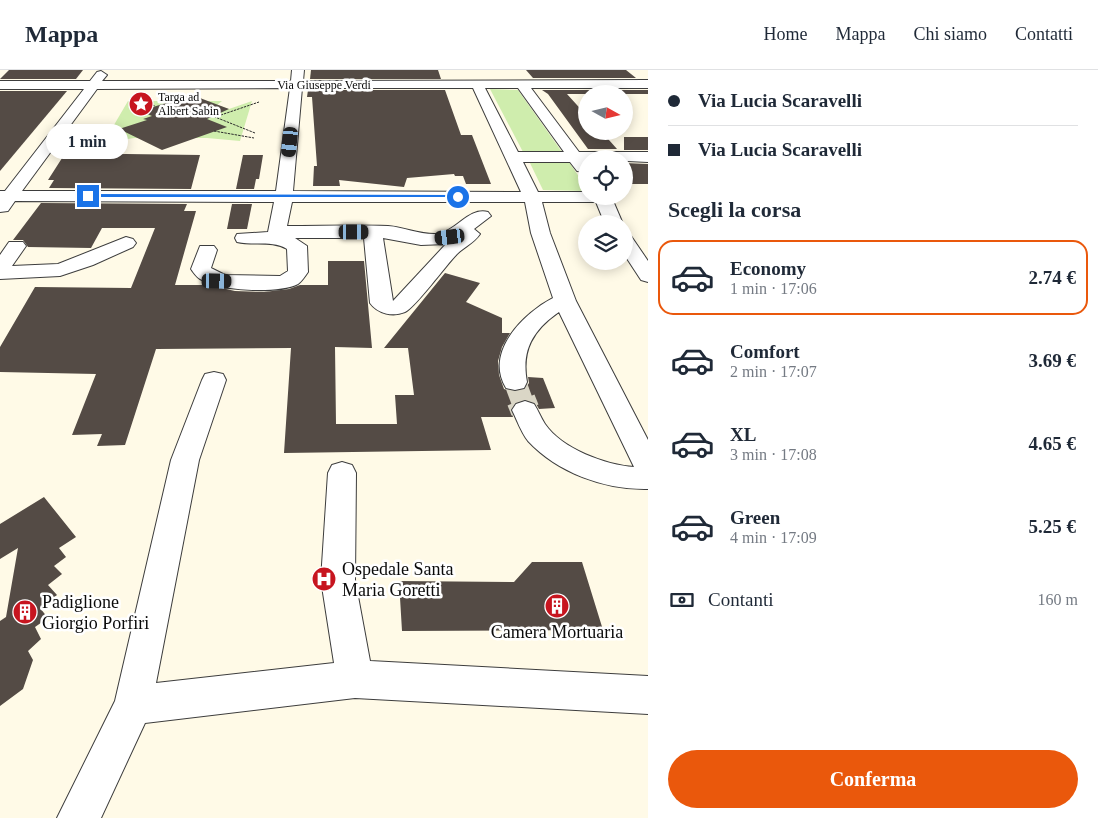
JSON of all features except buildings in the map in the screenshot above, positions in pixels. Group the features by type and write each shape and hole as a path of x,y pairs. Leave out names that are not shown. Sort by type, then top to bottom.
{"street":[{"path":"3,200 105,70"},
{"path":"280,235 297,77"},
{"name":"Via Giuseppe Verdi","path":"0,85 94,85 297,77 477,84 648,84"},
{"path":"477,84 532,197 536,216 564,301 648,466"},
{"path":"522,84 578,162"},
{"path":"514,157 648,157"},
{"path":"3,200 284,196 578,197"},
{"path":"382,232 381,303 390,308 399,307 451,248 478,228 482,216 477,197"},
{"path":"382,232 406,237 450,237 482,216"},
{"path":"244,238 280,235 438,231 450,228 449,221"},
{"path":"207,250 201,269 203,274 217,281 282,282 298,272 297,246 280,235"},
{"path":"5,272 60,270 86,261 126,243"},
{"path":"0,295 5,272 16,246"},
{"path":"635,249 648,276"},
{"path":"515,382 512,360 519,339 540,313 564,301"},
{"path":"79,818 133,705 185,460 214,380"},
{"path":"526,410 536,432 569,457 588,467 613,476 637,479 648,478"},
{"path":"342,473 338,580 355,679"},
{"path":"133,705 355,679 648,695"}],"path":[{"path":"255,132 215,117 264,101"},
{"path":"84,135 114,136 125,132"},
{"path":"214,132 254,138"}],"green space":[{"path":"490,89 518,90 562,152 523,152"},
{"path":"128,101 222,101 217,105 229,109 252,101 240,141 207,138 135,138 104,142"},
{"path":"531,161 569,162 578,175 578,191 543,190 530,163"}],"tunnel":[{"path":"515,382 522,401"},
{"path":"521,400 525,410"}],"place":[{"name":"Targa ad Albert Sabin","path":"141,104"},
{"name":"Ospedale Santa Maria Goretti","path":"324,579"},
{"name":"Camera Mortuaria","path":"557,606"},
{"name":"Padiglione Giorgio Porfiri","path":"25,612"}],"route":[{"path":"88,196 458,197"}]}
